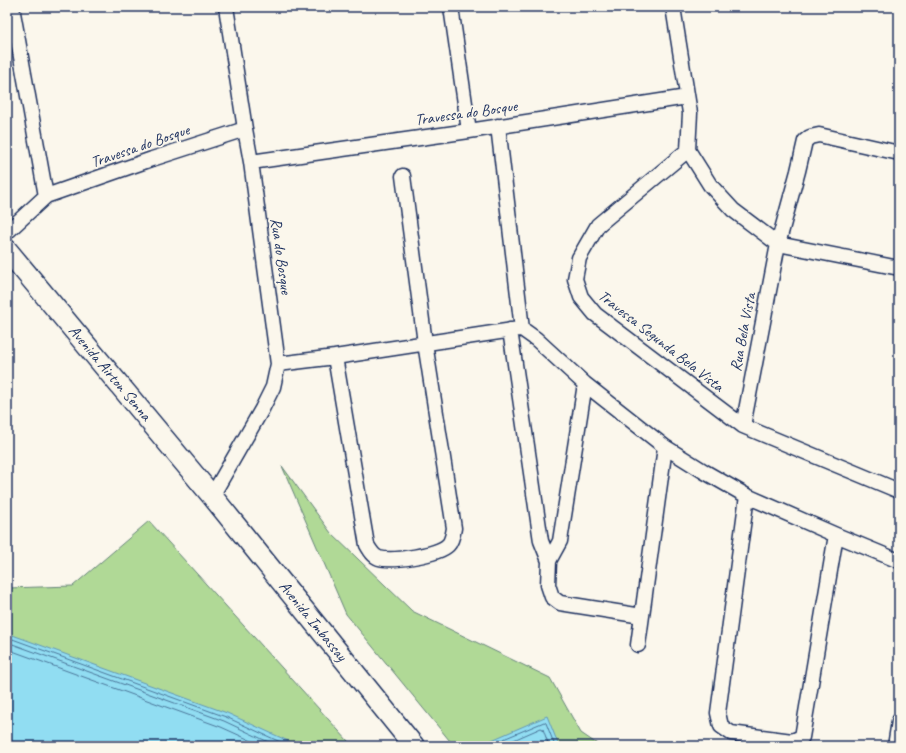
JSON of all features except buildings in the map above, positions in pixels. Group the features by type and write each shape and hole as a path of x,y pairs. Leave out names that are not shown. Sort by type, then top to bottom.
{"main road":[{"name":"Avenida Airton Senna","path":"7,250 212,496"},
{"name":"Avenida Imbassay","path":"212,496 414,746"}],"street":[{"path":"12,7 46,196"},
{"name":"Rua do Bosque","path":"212,496 268,398 273,387 278,364 251,162 226,7"},
{"path":"451,7 469,130"},
{"path":"673,7 690,113 688,150 710,185 733,210 778,244 899,268"},
{"name":"Travessa do Bosque","path":"251,162 687,97"},
{"path":"498,126 516,330 541,541 549,561 548,585 552,597 560,603 642,616"},
{"name":"Travessa do Bosque","path":"7,232 46,196 152,159 245,129"},
{"name":"Rua Bela Vista","path":"743,426 778,244 806,141 810,137 819,135 899,153"},
{"name":"Travessa Segunda Bela Vista","path":"688,150 598,225 579,258 575,279 581,297 594,314 743,426 899,491"},
{"path":"335,358 367,545 371,552 378,558 394,559 431,554 444,548 449,544 453,537 454,528 425,343 403,176"},
{"path":"278,364 335,358 516,330 536,339 585,384 665,447 705,472 747,496 899,561"},
{"path":"549,561 560,541 585,384"},
{"path":"638,646 665,447"},
{"path":"747,496 718,713 722,726 731,733 792,741 802,737 836,535"},
{"path":"895,746 899,721"}],"green space":[{"path":"282,466 331,533 412,611 550,678 581,733 600,746 454,746 346,614"},
{"path":"149,521 352,746 7,746 7,588 73,586"}],"water":[{"path":"7,633 227,713 299,746 7,746"},
{"path":"547,716 559,746 478,746"}]}
